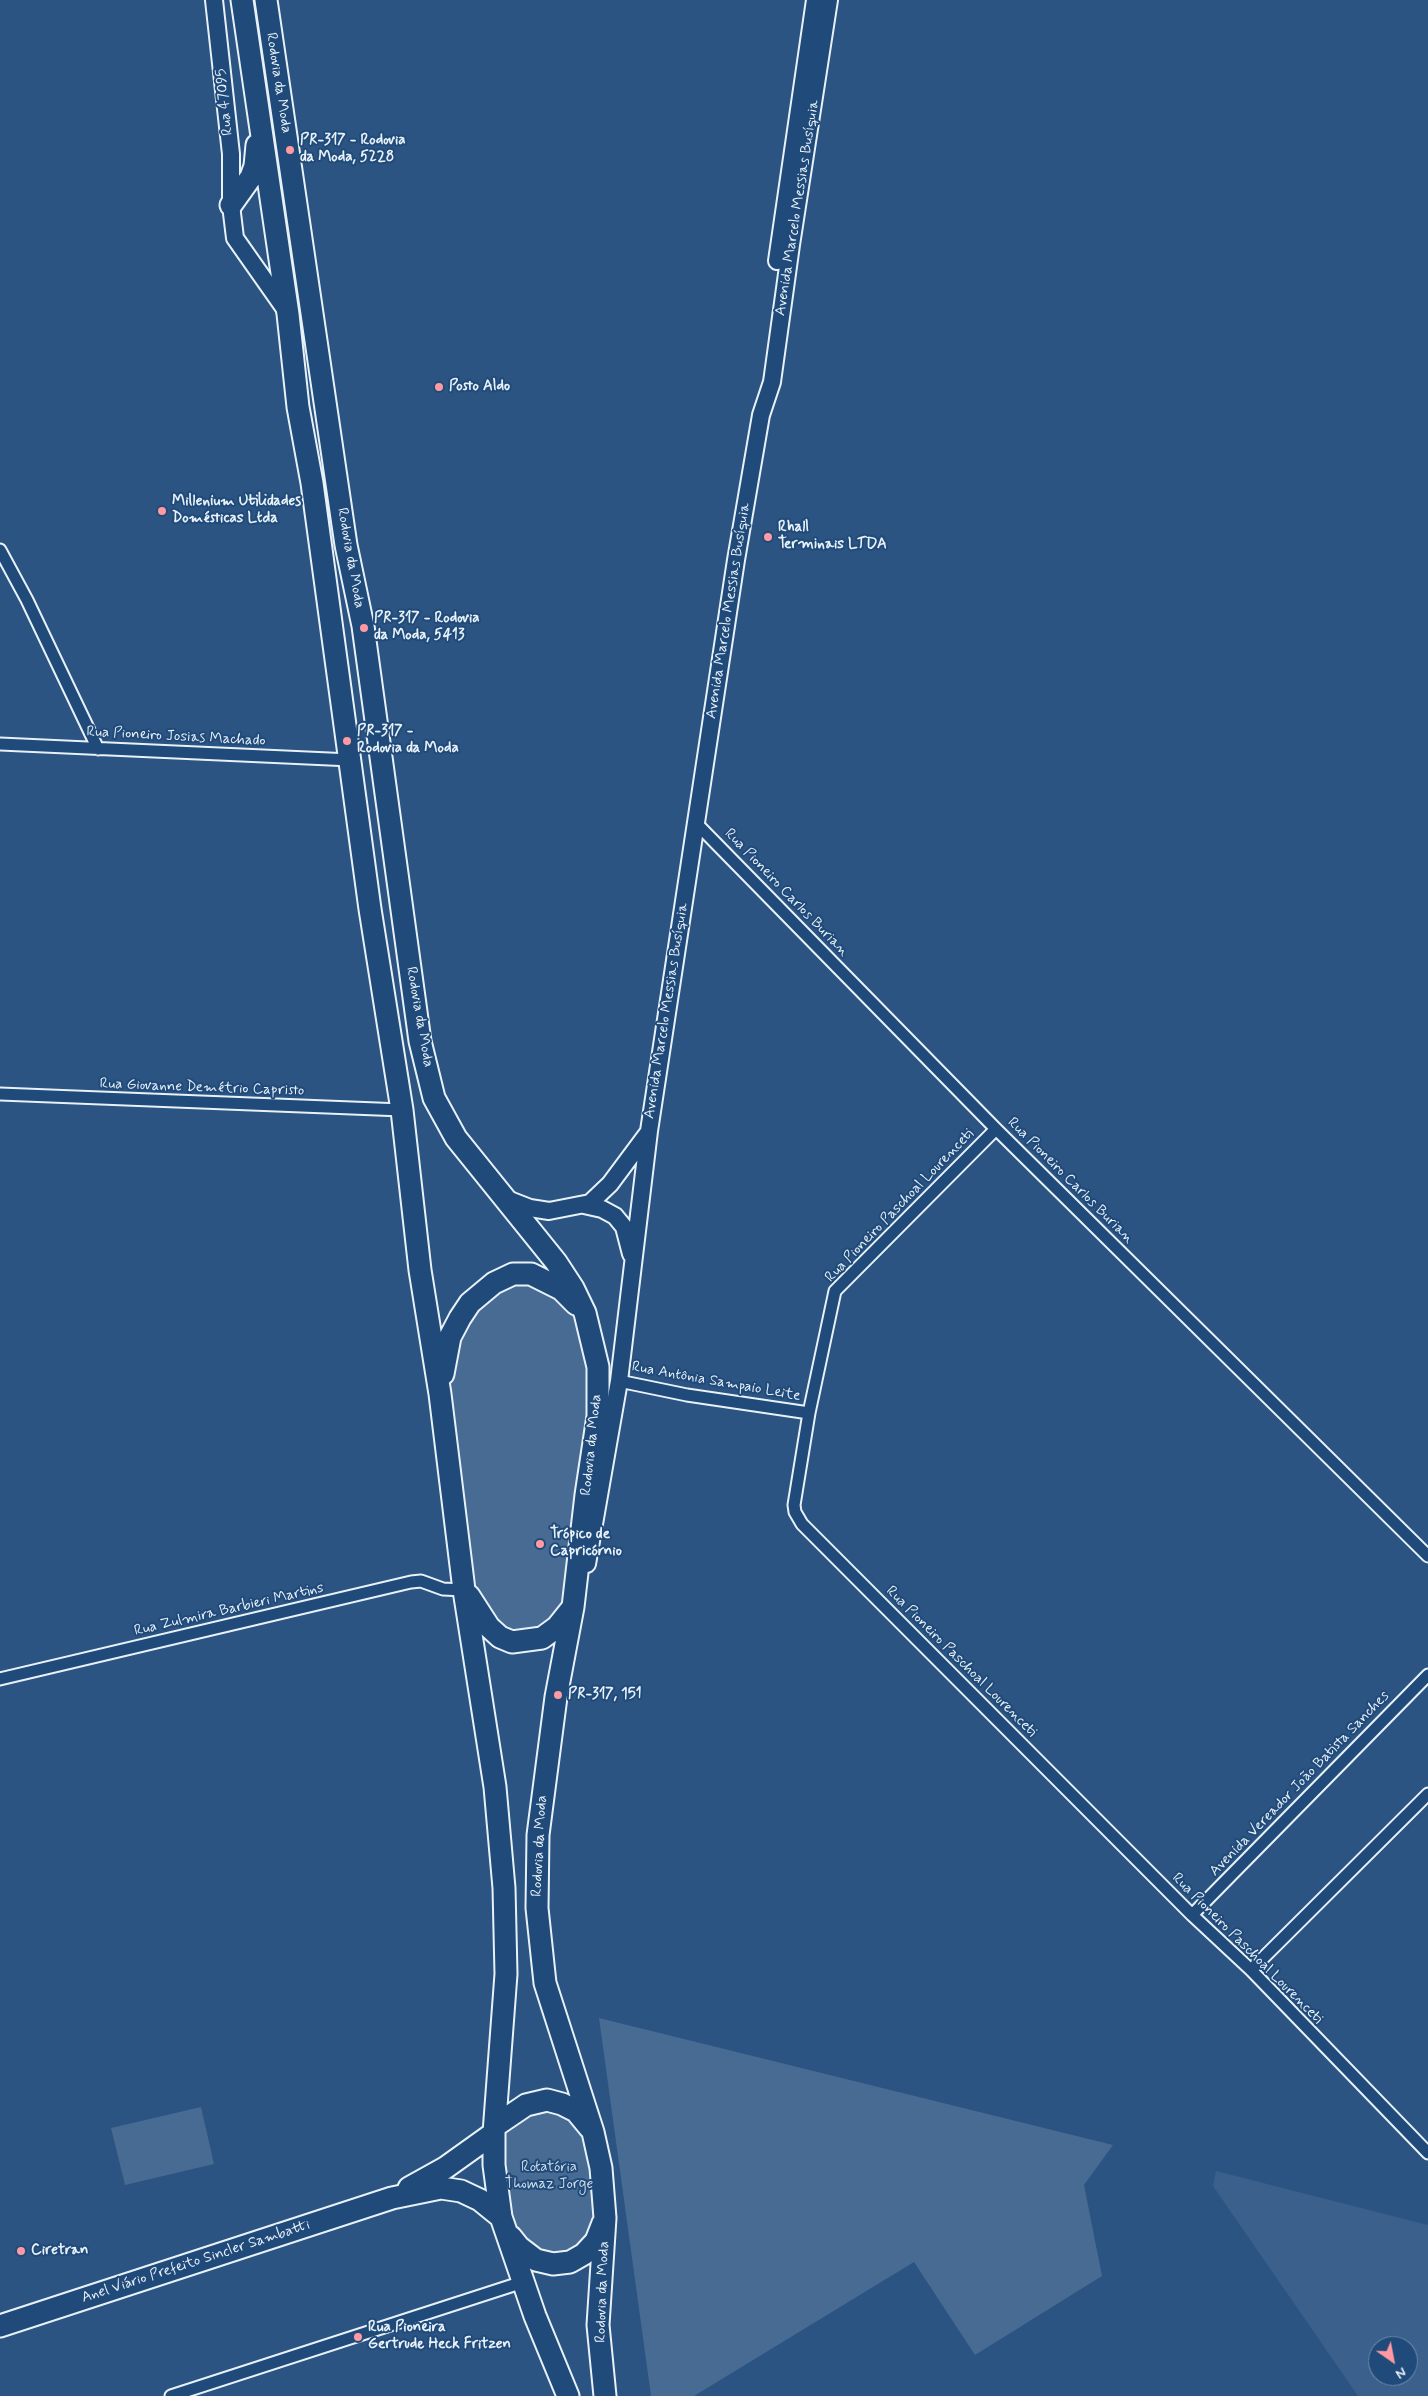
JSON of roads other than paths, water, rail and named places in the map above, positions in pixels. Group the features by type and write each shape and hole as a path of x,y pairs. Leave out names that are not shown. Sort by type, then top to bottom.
{"highway":[{"name":"Rodovia da Moda","path":"242,0 288,314 298,407 312,483 370,909 402,1110 420,1270 440,1394 464,1590 495,1787 504,1888 506,1974 494,2130"},
{"name":"Rodovia da Moda","path":"266,0 346,545 363,626 420,1041 434,1098 456,1138 507,1199 556,1262 573,1288 585,1313 598,1367 598,1416 586,1495 573,1607 545,1769 538,1835 537,1908 545,1983 593,2132"},
{"path":"231,205 251,177 255,166 260,122"},
{"path":"440,1394 450,1337 470,1303 494,1282 513,1274 531,1274 561,1289 585,1313"},
{"path":"464,1590 479,1609 489,1627 500,1638 512,1642 542,1638 556,1627 573,1607"},
{"path":"504,2224 519,2247 536,2260 553,2264 570,2262 584,2254 596,2241 606,2218 601,2168 593,2132 576,2111 562,2104 547,2100 526,2105 494,2130 494,2165 504,2224 535,2316 568,2396"},
{"name":"Anel Viário Prefeito Sincler Sambatti","path":"392,2198 445,2168 494,2130"},
{"name":"Anel Viário Prefeito Sincler Sambatti","path":"0,2326 392,2198 441,2188 461,2191 480,2200 504,2224"},
{"name":"Rodovia da Moda","path":"604,2396 598,2325 606,2218"}],"street":[{"name":"Rua 47095","path":"214,0 231,154 231,205 235,238 288,314"},
{"name":"Avenida Marcelo Messias Busíquia","path":"785,245 815,0"},
{"name":"Avenida Marcelo Messias Busíquia","path":"573,1607 589,1556 618,1381 649,1132 736,560 762,415 760,382 829,0"},
{"path":"0,550 27,600 98,749"},
{"name":"Rua Pioneiro Josias Machado","path":"0,744 351,760"},
{"name":"Rua Pioneiro Carlos Burian","path":"696,823 996,1129 1428,1556"},
{"name":"Rua Giovanne Demétrio Capristo","path":"0,1094 402,1110"},
{"name":"Rua Pioneiro Paschoal Lourenceti","path":"996,1129 835,1291 809,1413 794,1505 795,1512 802,1524 1192,1915 1251,1970 1428,2153"},
{"path":"584,1205 610,1184 649,1132"},
{"path":"507,1199 530,1208 549,1211 584,1205 602,1209 615,1216 624,1226 633,1264"},
{"name":"Rua Antônia Sampaio Leite","path":"618,1381 687,1395 809,1413"},
{"name":"Rua Zulmira Barbieri Martins","path":"0,1679 411,1582 421,1581 443,1589 464,1590"},
{"name":"Avenida Vereador João Batista Sanches","path":"1192,1915 1428,1675"},
{"path":"1251,1970 1428,1794"},
{"path":"171,2396 524,2282"}],"place":[{"name":"PR-317 - Rodovia da Moda, 5228","path":"290,150"},
{"name":"Posto Aldo","path":"439,387"},
{"name":"Millenium Utilidades Domésticas Ltda","path":"162,511"},
{"name":"Rhall Terminais LTDA","path":"768,537"},
{"name":"PR-317 - Rodovia da Moda, 5413","path":"364,628"},
{"name":"PR-317 - Rodovia da Moda","path":"347,741"},
{"name":"Trópico de Capricórnio","path":"540,1544"},
{"name":"PR-317, 151","path":"558,1695"},
{"name":"Ciretran","path":"21,2251"},
{"name":"Rua Pioneira Gertrude Heck Fritzen","path":"358,2337"}],"park label":[{"name":"Rotatória Thomaz Jorge","path":"549,2176"}]}
